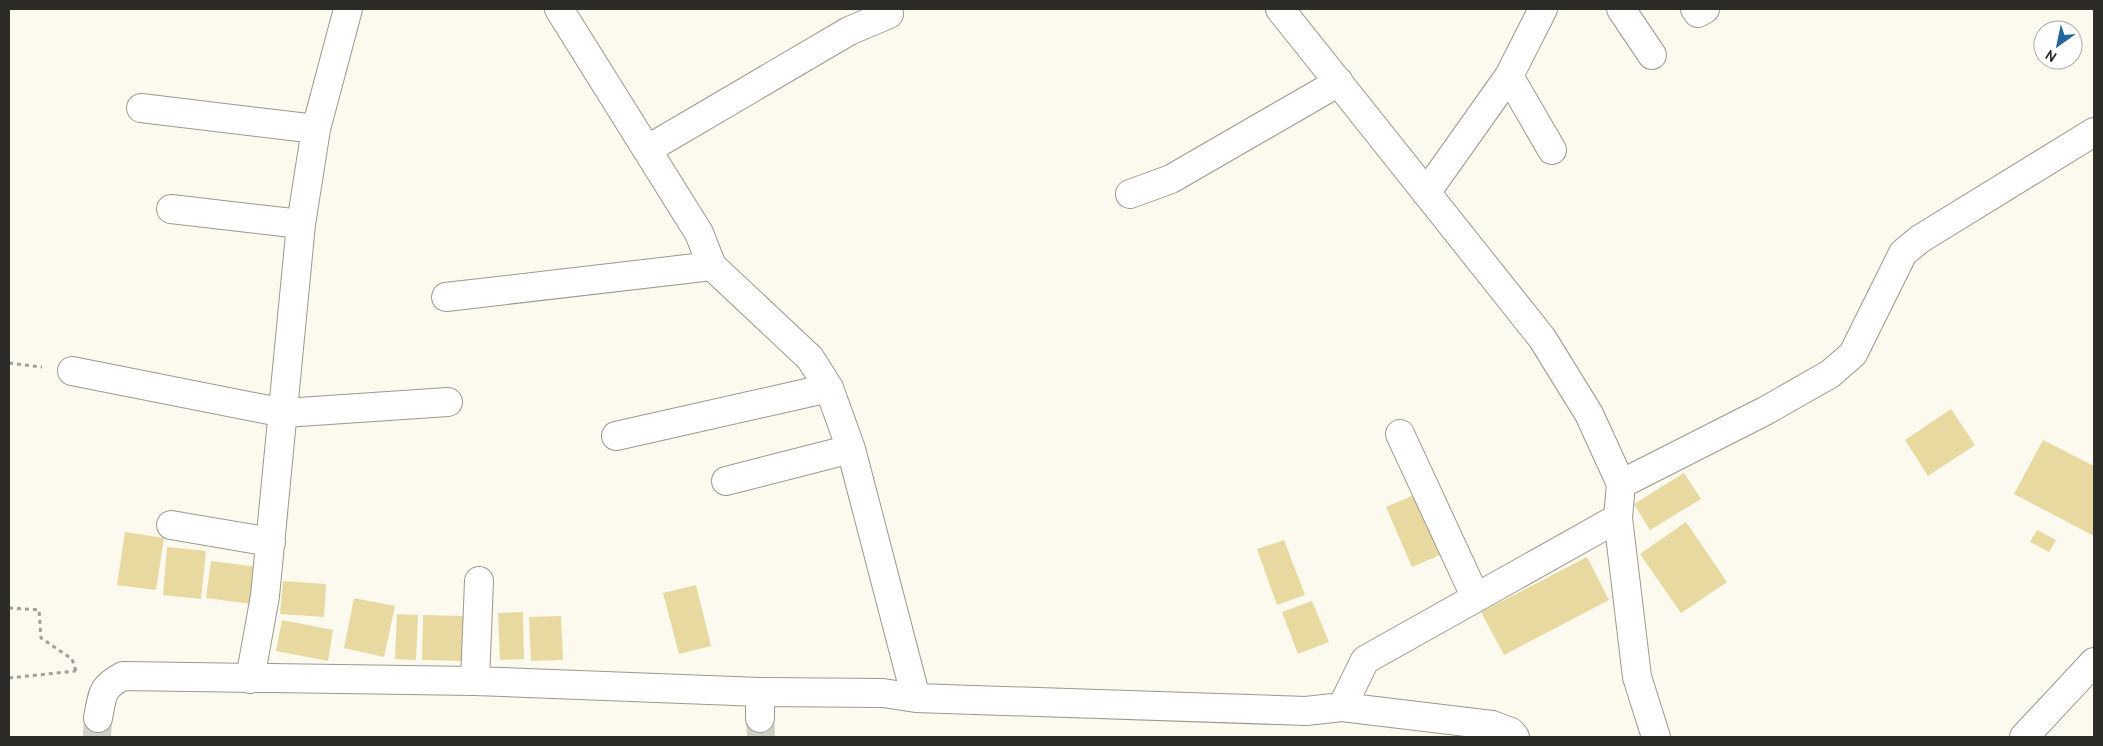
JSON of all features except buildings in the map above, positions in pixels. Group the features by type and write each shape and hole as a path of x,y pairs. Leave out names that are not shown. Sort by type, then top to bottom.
{"street":[{"path":"250,679 265,596 302,224 316,129 348,9"},
{"path":"559,9 699,233 712,266 810,358 829,388 851,449 916,698"},
{"path":"1280,9 1542,338 1589,414 1621,484 1618,518 1637,677 1656,737"},
{"path":"1426,192 1509,76 1543,9"},
{"path":"1621,9 1652,55"},
{"path":"1695,9 1698,13 1705,9"},
{"path":"648,149 849,31 889,14"},
{"path":"1509,76 1552,150"},
{"path":"1130,194 1172,179 1339,82"},
{"path":"141,108 316,129"},
{"path":"1621,484 1766,411 1830,374 1853,354 1903,253 1920,239 2094,132"},
{"path":"171,209 302,224"},
{"path":"446,297 712,266"},
{"path":"72,371 284,414 448,402"},
{"path":"616,436 829,388"},
{"path":"1400,434 1475,596"},
{"path":"726,481 851,449"},
{"path":"1342,707 1365,660 1475,596 1618,518"},
{"path":"171,525 271,542"},
{"path":"475,681 479,581"},
{"path":"2024,737 2094,662"},
{"path":"98,718 102,695 108,684 123,676 475,681 760,705 883,694 916,698 1306,711 1342,707 1492,725 1510,732 1514,737"}],"path":[{"path":"9,608 40,610 41,638 72,659 76,671"},
{"path":"9,678 76,671 88,678 108,684"}],"tunnel":[{"path":"97,737 98,718"},
{"path":"760,718 761,737"}]}
